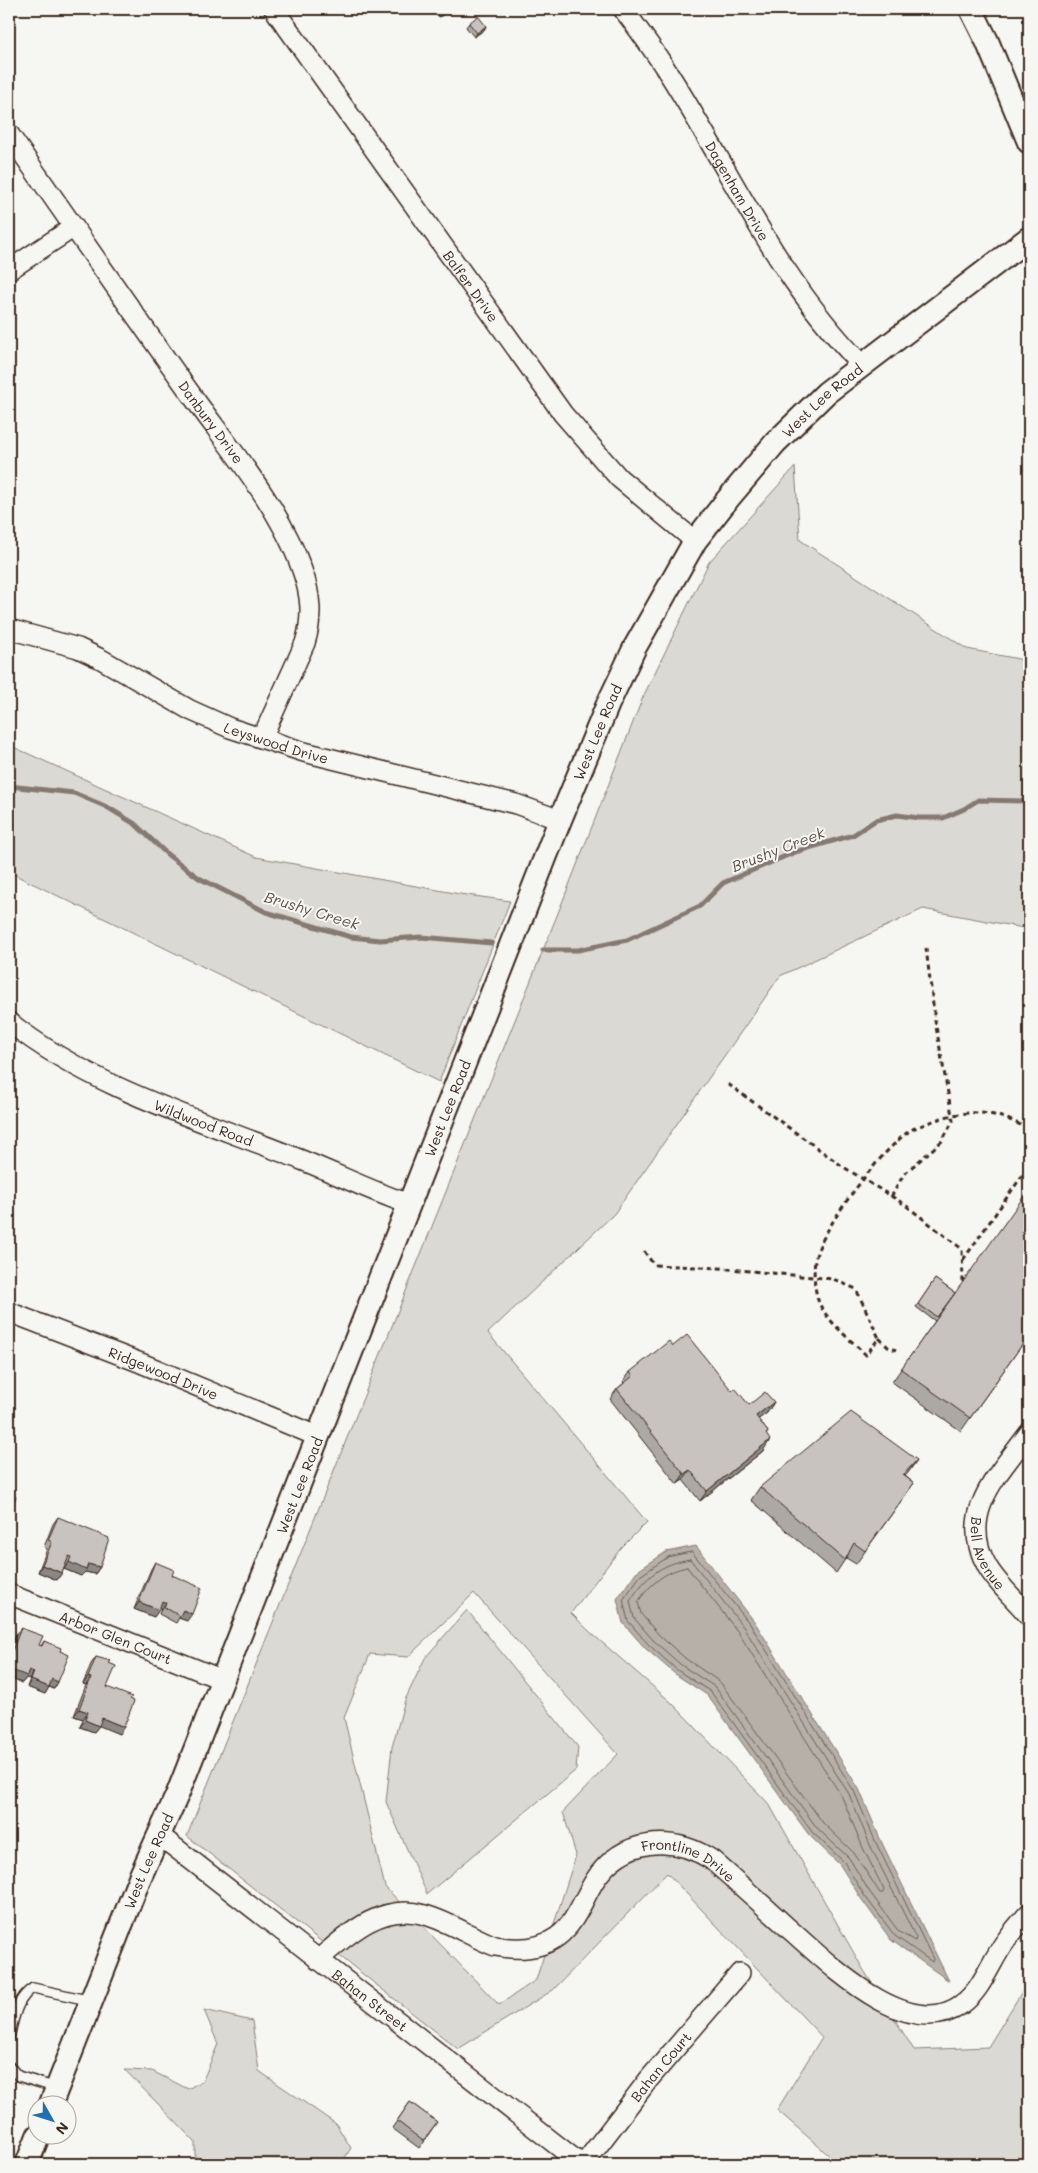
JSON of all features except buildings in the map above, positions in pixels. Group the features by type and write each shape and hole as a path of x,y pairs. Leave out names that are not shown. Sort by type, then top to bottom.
{"street":[{"name":"Balfer Drive","path":"274,9 563,414 619,478 695,541"},
{"name":"Dagenham Drive","path":"623,9 669,74 790,278 835,336 862,365"},
{"path":"971,9 987,41 1029,142"},
{"name":"Danbury Drive","path":"9,134 239,460 277,518 302,569 311,609 310,627 305,643 262,738"},
{"path":"9,270 74,227"},
{"name":"West Lee Road","path":"54,2096 140,1877 178,1793 223,1680 560,820 608,704 635,646 695,541 775,443 826,393 1029,238"},
{"name":"Leyswood Drive","path":"9,630 78,648 101,659 190,710 230,728 304,752 516,804 560,820"},
{"name":"Wildwood Road","path":"9,1022 54,1055 101,1079 409,1204"},
{"name":"Ridgewood Drive","path":"9,1312 159,1370 318,1437"},
{"name":"Bell Avenue","path":"1029,1433 986,1494 979,1510 976,1525 976,1541 988,1568 1029,1616"},
{"name":"Arbor Glen Court","path":"9,1594 223,1680"},
{"name":"Bahan Street","path":"159,1835 583,2164"},
{"name":"Frontline Drive","path":"318,1960 362,1924 382,1916 401,1912 425,1915 495,1946 528,1948 542,1945 558,1936 573,1920 595,1880 610,1862 620,1855 645,1845 674,1844 699,1852 712,1860 824,1961 863,1990 900,2009 916,2013 941,2014 963,2004 972,1994 1005,1942 1029,1913"},
{"name":"Bahan Court","path":"583,2164 650,2079 740,1973"},
{"path":"27,2164 34,2146"}],"lane":[{"path":"9,2037 19,2004 25,1994 33,1988 92,2002"},
{"path":"9,2066 18,2076 52,2096"}],"path":[{"path":"892,1197 904,1174 942,1141 954,1121 936,1021 926,948"},
{"path":"728,1084 793,1132 892,1197 962,1249 963,1282"},
{"path":"879,1338 866,1355 840,1330 820,1304 813,1267 817,1252 831,1226 863,1179 883,1156 911,1130 952,1114 988,1113 1029,1130"},
{"path":"962,1261 1029,1166"},
{"path":"644,1251 654,1265 720,1268 833,1278 856,1289 879,1338 888,1347 896,1350"}],"shaded area":[{"path":"795,467 800,540 967,649 1029,661 1029,929 923,909 780,976 614,1214 488,1333 647,1522 621,1548 571,1613 590,1632 672,1703 769,1804 863,1969 914,2050 988,2047 1023,1990 1029,1971 1029,2164 839,2164 777,2110 822,2037 667,1873 553,1990 458,2049 187,1836 643,697 709,562","holes":["474,1593 618,1754 563,1812 576,1855 536,1980 499,2005 385,1887 344,1718 370,1654 408,1657"]},
{"path":"9,745 256,857 460,894 510,901 439,1082 9,872"},
{"path":"467,1610 578,1747 576,1770 427,1894 386,1802 392,1747 405,1700 425,1658"},
{"path":"204,2010 252,2021 259,2071 336,2124 351,2148 341,2164 195,2164 195,2142 125,2070 152,2071 188,2089 203,2080 218,2044"}],"water":[{"path":"696,1546 754,1621 859,1789 881,1841 949,1981 891,1940 840,1865 809,1835 707,1695 675,1674 645,1648 623,1623 617,1599 636,1572 666,1552"}],"waterway":[{"name":"Brushy Creek","path":"9,786 74,793 107,807 135,824 168,855 199,878 266,912 351,937 380,940 421,937 491,943"},
{"name":"Brushy Creek","path":"543,950 578,950 627,940 700,906 723,883 795,852 853,835 876,820 897,815 919,818 943,818 964,809 978,800 1029,801"}]}
